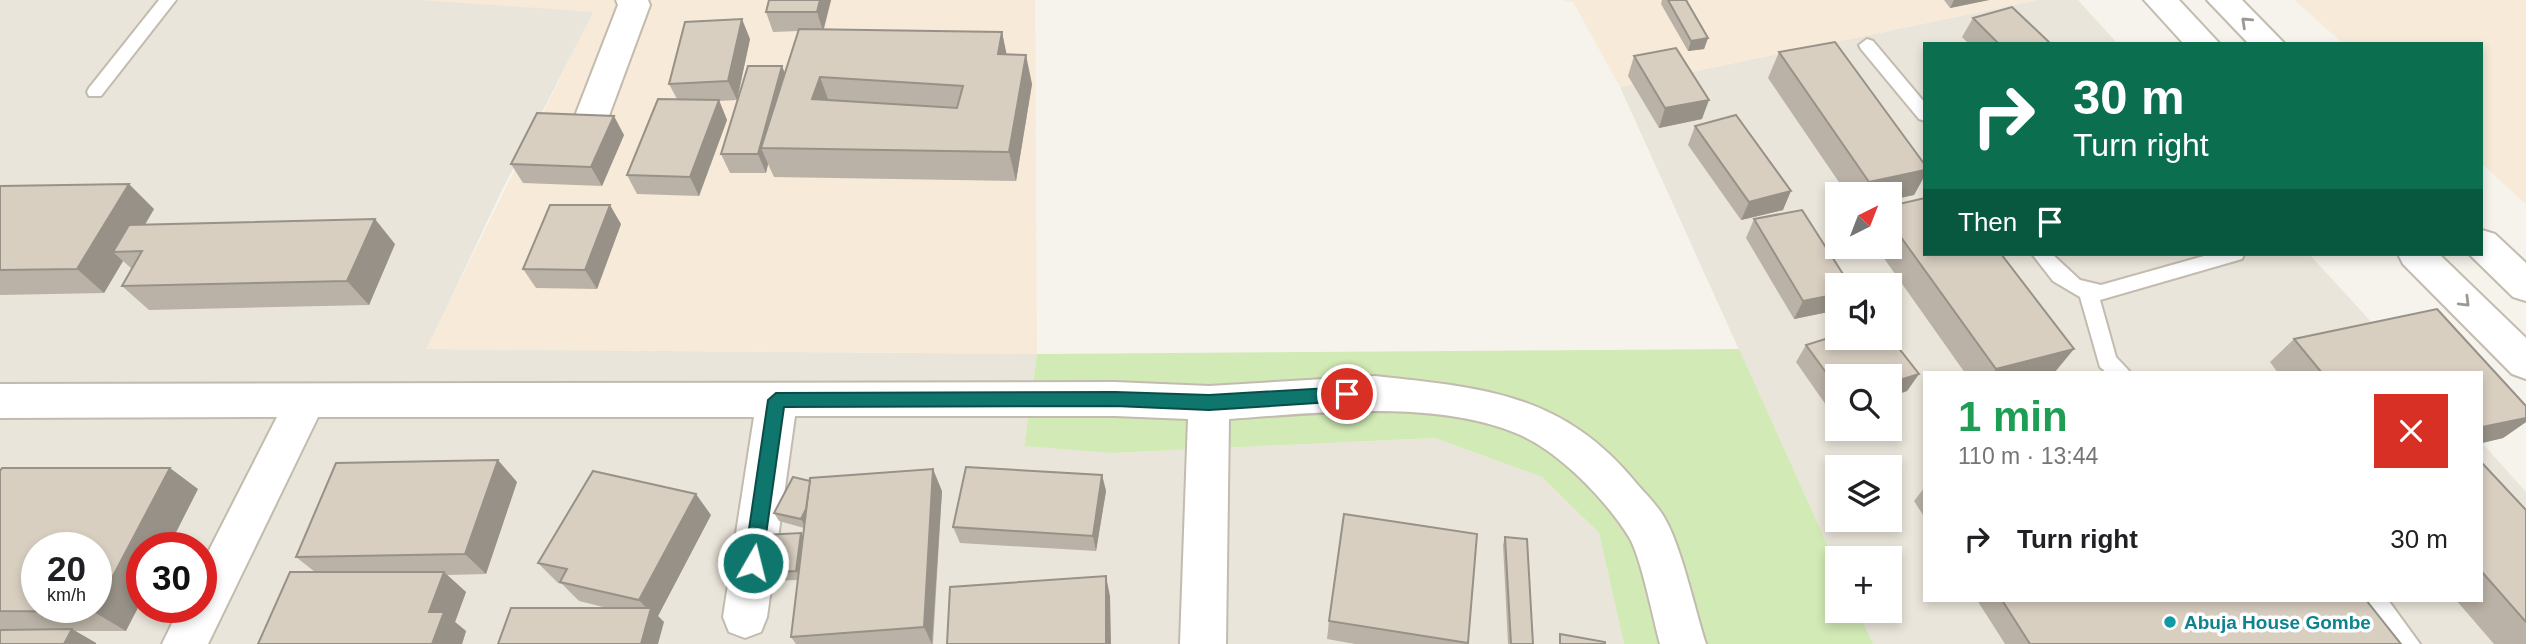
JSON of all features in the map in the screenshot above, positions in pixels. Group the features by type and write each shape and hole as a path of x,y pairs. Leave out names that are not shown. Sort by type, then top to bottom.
{"street":[{"path":"590,121 634,5 632,0"},
{"path":"2160,0 2202,42"},
{"path":"2223,0 2267,42"},
{"path":"2483,245 2526,286"},
{"path":"2418,256 2526,363"},
{"path":"0,401 1115,399 1209,402 1375,393 1465,403 1528,419 1554,434 1601,469 1649,530 1684,644"},
{"path":"745,617 776,400"},
{"path":"186,644 306,401"},
{"path":"1203,644 1209,402"}],"lane":[{"path":"95,92 168,0"},
{"path":"1867,45 1923,113"},
{"path":"2042,256 2063,281 2089,293 2101,293 2228,256"},
{"path":"2089,293 2108,361 2119,371"},
{"path":"2376,602 2409,644"}],"shaded area":[{"path":"0,0 423,0 594,11 500,194 427,349 1037,354 1024,445 1113,453 1435,438 1542,477 1599,533 1624,644 0,644"},
{"path":"423,0 1035,0 1037,354 426,349 593,12"},
{"path":"1562,0 2037,0 1620,87 1573,2"},
{"path":"2037,0 2078,0 2116,42 1923,42 1923,256 2311,256 2416,371 1923,371 1923,602 2483,602 2483,444 2526,492 2526,644 1873,644 1863,623 1902,623 1902,546 1828,546 1620,87"},
{"path":"2294,0 2526,0 2526,204 2483,165 2483,42 2342,42"}],"green space":[{"path":"1739,349 1828,546 1825,546 1825,623 1863,623 1873,644 1624,644 1599,533 1542,477 1435,438 1113,453 1024,446 1037,354"}],"building":[{"path":"769,0 820,0 817,12 766,12"},
{"path":"1668,0 1686,0 1708,38 1691,41"},
{"path":"2012,7 2049,42 1997,42 1973,18"},
{"path":"742,19 728,81 669,84 685,22"},
{"path":"799,29 1002,32 998,54 1026,55 1009,152 761,148","holes":["820,77 963,86 957,108 812,99"]},
{"path":"1835,42 1923,162 1923,170 1869,182 1779,52"},
{"path":"1676,48 1709,100 1665,108 1634,56"},
{"path":"748,66 782,66 758,154 721,154"},
{"path":"658,99 719,100 690,177 627,175"},
{"path":"537,113 614,116 591,167 511,164"},
{"path":"1736,115 1791,191 1749,202 1695,126"},
{"path":"129,184 77,269 0,270 0,186"},
{"path":"1923,198 1923,256 2003,256 2074,349 1996,369 1902,239 1902,203"},
{"path":"550,205 610,205 585,270 523,269"},
{"path":"1802,210 1825,246 1825,259 1833,259 1842,273 1825,273 1825,297 1803,301 1754,219"},
{"path":"375,219 347,281 122,286 142,251 113,252 129,225"},
{"path":"2437,309 2526,406 2526,418 2483,427 2483,371 2320,371 2294,339"},
{"path":"1825,339 1825,350 1900,350 1919,374 1902,379 1902,364 1825,364 1825,371 1806,345"},
{"path":"498,460 465,554 296,557 336,463"},
{"path":"2483,464 2526,510 2526,622 2483,573"},
{"path":"966,467 1102,475 1093,536 953,527"},
{"path":"2,468 170,468 136,532 126,532 126,551 112,578 112,532 21,532 21,611 0,611"},
{"path":"933,469 924,627 791,637 810,478"},
{"path":"593,471 696,494 639,600 560,582 567,569 538,563"},
{"path":"793,477 810,481 806,509 801,519 774,513"},
{"path":"1344,514 1477,534 1468,643 1329,621"},
{"path":"801,533 796,571 759,573 764,535"},
{"path":"1505,537 1527,539 1533,644 1511,644"},
{"path":"290,572 444,572 429,612 444,612 432,644 258,644"},
{"path":"1106,576 1106,644 947,644 950,587"},
{"name":"Abuja House Gombe","path":"2003,602 2368,602 2401,644 2030,644"},
{"path":"511,608 651,608 641,644 498,644"},
{"path":"72,629 64,644 0,644 0,630"},
{"path":"1560,634 1605,642 1605,644 1560,644"}],"place":[{"name":"Abuja House Gombe","path":"2170,622"}],"route":[{"path":"753,563 776,400 1115,399 1209,402 1347,394"}]}
